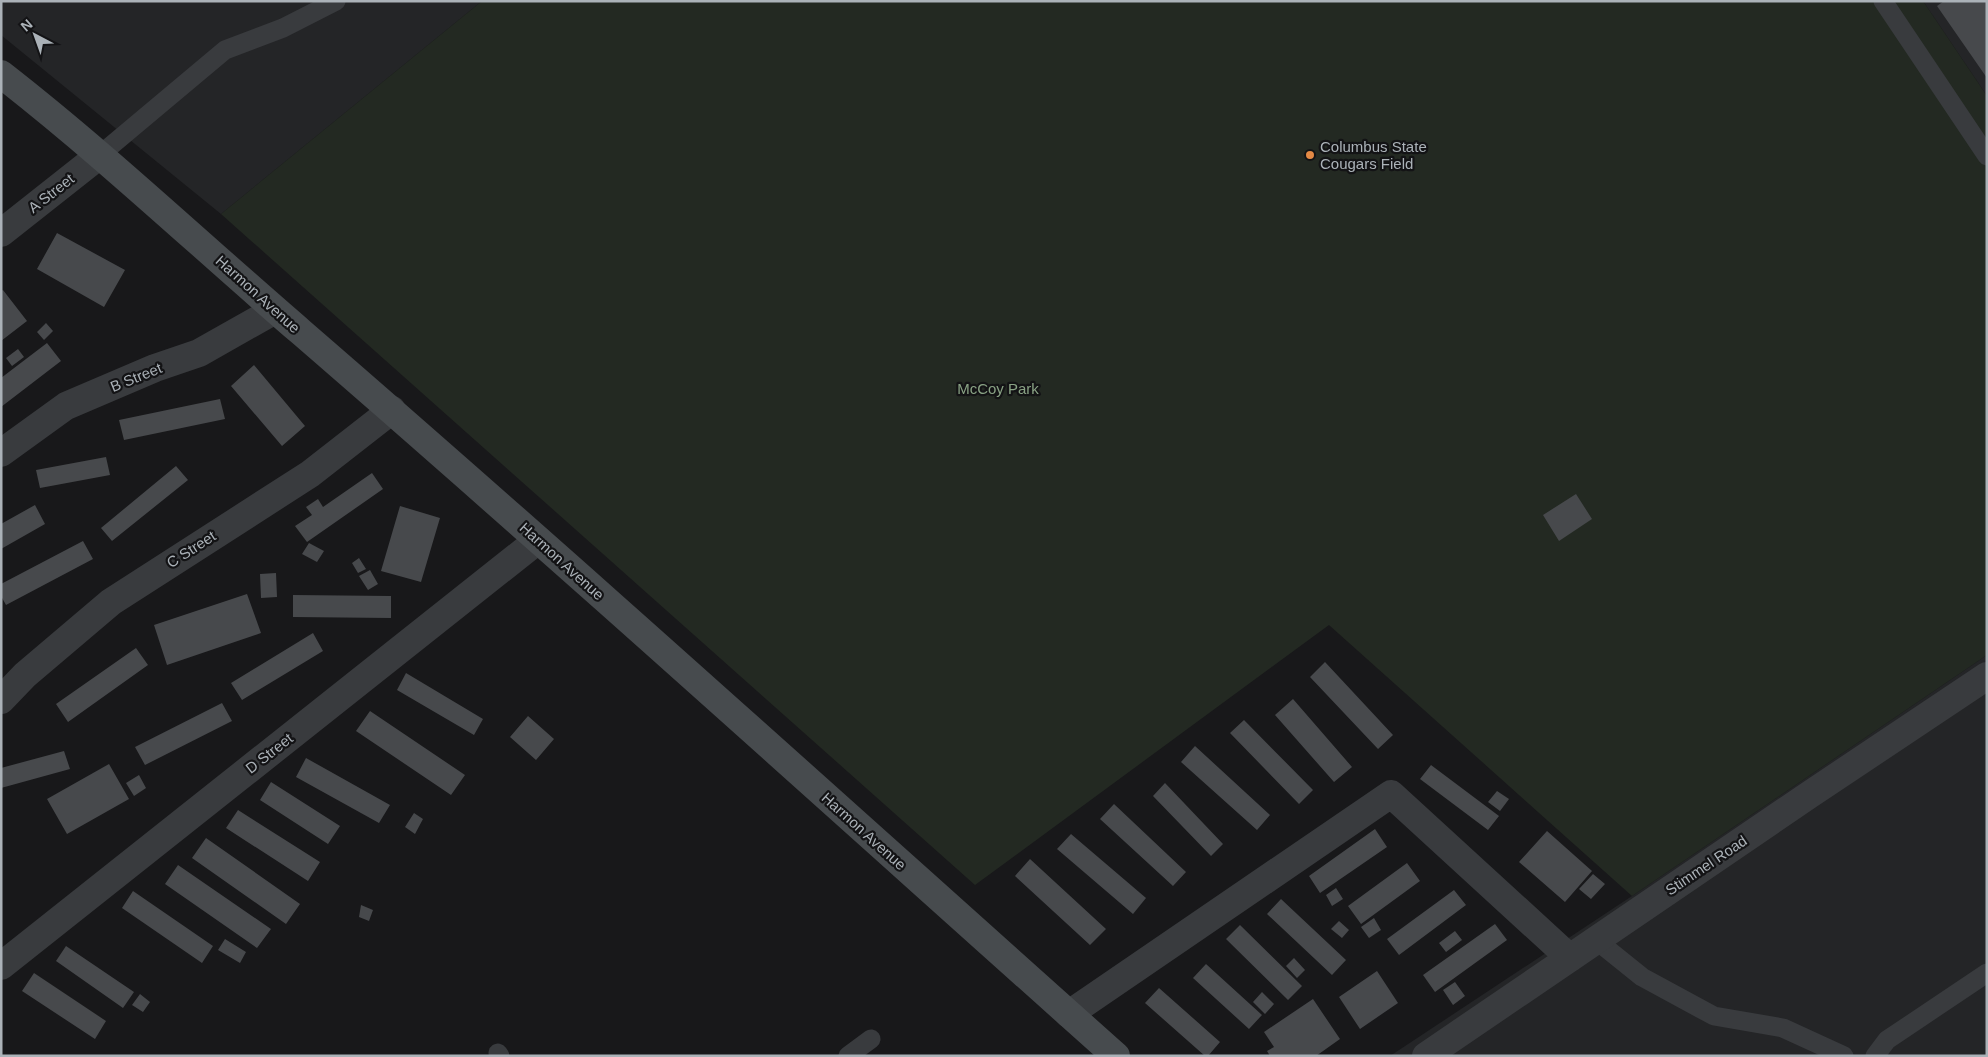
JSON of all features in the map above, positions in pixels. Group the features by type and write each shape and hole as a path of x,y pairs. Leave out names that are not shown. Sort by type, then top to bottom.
{"main road":[{"name":"Harmon Avenue","path":"4,80 101,154 275,310 392,410 1116,1056"}],"street":[{"name":"A Street","path":"1,233 101,154"},
{"name":"B Street","path":"1,453 66,406 155,368 199,353 275,310"},
{"name":"C Street","path":"1,700 25,675 111,602 310,474 392,410"},
{"name":"D Street","path":"1,966 538,540"},
{"name":"Stimmel Road","path":"1426,1056 1987,676"},
{"path":"1069,1014 1391,794 1570,958"}],"lane":[{"path":"101,154 225,50 283,28 336,1"},
{"path":"1883,1 1987,156"},
{"path":"1596,940 1642,977 1714,1016 1783,1028 1844,1056"},
{"path":"1875,1056 1888,1040 1987,973"},
{"path":"848,1056 871,1039"}],"shaded area":[{"path":"1,1 482,1 221,214 1,35"},
{"path":"1923,1 1987,1 1987,96"},
{"path":"1987,655 1987,1056 1390,1056 1632,896"}],"green space":[{"name":"McCoy Park","path":"482,1 1923,1 1987,96 1987,655 1632,896 1329,625 975,885 221,214"}],"building":[{"path":"1944,1 1987,1 1987,78 1937,6"},
{"path":"57,233 125,270 104,307 37,269"},
{"path":"3,290 27,321 1,341 1,291"},
{"path":"46,323 53,331 44,340 37,332"},
{"path":"47,343 61,361 1,407 1,378"},
{"path":"18,349 24,357 12,366 6,358"},
{"path":"254,365 305,426 282,446 231,386"},
{"path":"220,399 225,419 124,440 119,420"},
{"path":"106,457 110,475 40,488 36,470"},
{"path":"176,466 188,480 112,541 101,528"},
{"path":"372,473 383,489 307,542 295,526 312,515 306,507 318,499 323,507"},
{"path":"1576,494 1592,519 1559,541 1543,515"},
{"path":"35,505 45,524 1,549 1,524"},
{"path":"400,506 440,518 421,582 381,571"},
{"path":"83,541 93,559 6,605 1,596 1,584"},
{"path":"309,543 324,551 317,562 302,554"},
{"path":"359,558 366,569 358,573 352,563"},
{"path":"370,570 378,584 368,590 359,576"},
{"path":"276,573 277,597 261,598 260,574"},
{"path":"247,594 261,633 167,665 154,625"},
{"path":"293,595 391,596 391,618 293,617"},
{"path":"313,633 323,651 242,700 231,683"},
{"path":"136,648 148,665 68,722 56,704"},
{"path":"1325,662 1393,735 1378,749 1310,677"},
{"path":"406,673 483,719 474,735 397,690"},
{"path":"1293,699 1352,767 1334,782 1275,715"},
{"path":"222,703 232,721 145,765 135,747"},
{"path":"370,711 465,775 451,795 356,731"},
{"path":"528,716 554,739 536,760 510,737"},
{"path":"1244,720 1313,790 1299,804 1230,733"},
{"path":"1195,746 1270,815 1257,830 1181,762"},
{"path":"64,751 70,769 1,788 1,768"},
{"path":"306,758 390,805 379,823 296,777"},
{"path":"109,764 129,799 67,834 47,799"},
{"path":"1431,765 1499,816 1488,830 1420,779"},
{"path":"139,775 146,788 134,796 126,783"},
{"path":"271,782 340,826 328,844 260,800"},
{"path":"1165,783 1223,844 1211,856 1153,796"},
{"path":"1497,791 1509,799 1500,811 1488,802"},
{"path":"1114,804 1186,872 1173,886 1100,819"},
{"path":"238,810 320,862 308,881 226,828"},
{"path":"414,813 423,819 415,834 405,827"},
{"path":"1375,829 1387,847 1320,893 1309,876"},
{"path":"1547,831 1592,871 1565,902 1519,862"},
{"path":"1071,834 1146,898 1133,914 1057,849"},
{"path":"206,838 300,904 286,924 192,858"},
{"path":"1030,859 1106,929 1090,945 1015,876"},
{"path":"1407,863 1420,881 1361,924 1348,906"},
{"path":"178,865 271,929 257,948 165,884"},
{"path":"1593,874 1605,884 1591,899 1579,889"},
{"path":"1336,888 1343,899 1332,906 1326,895"},
{"path":"1454,890 1466,905 1399,955 1387,939"},
{"path":"133,891 213,946 202,963 122,908"},
{"path":"1281,899 1346,960 1332,975 1267,914"},
{"path":"361,905 373,910 369,921 359,917"},
{"path":"1374,918 1381,930 1369,938 1361,927"},
{"path":"1339,921 1349,930 1342,938 1331,929"},
{"path":"1495,924 1507,940 1435,992 1423,975"},
{"path":"1240,925 1302,986 1288,1000 1226,939"},
{"path":"1455,931 1462,940 1446,952 1439,943"},
{"path":"225,939 246,952 240,963 218,950"},
{"path":"66,946 134,992 123,1008 56,961"},
{"path":"1294,958 1305,970 1297,978 1286,966"},
{"path":"1206,964 1262,1015 1249,1029 1193,978"},
{"path":"1377,971 1398,1003 1360,1029 1339,997"},
{"path":"34,973 106,1021 95,1039 22,991"},
{"path":"1455,982 1465,996 1453,1005 1443,990"},
{"path":"1159,988 1220,1042 1208,1056 1205,1056 1145,1003"},
{"path":"1262,992 1274,1004 1265,1014 1253,1002"},
{"path":"140,994 150,1002 143,1012 132,1005"},
{"path":"1313,999 1340,1039 1316,1056 1270,1056 1267,1051 1274,1047 1264,1032"}],"place":[{"name":"Columbus State Cougars Field","path":"1310,155"}]}
